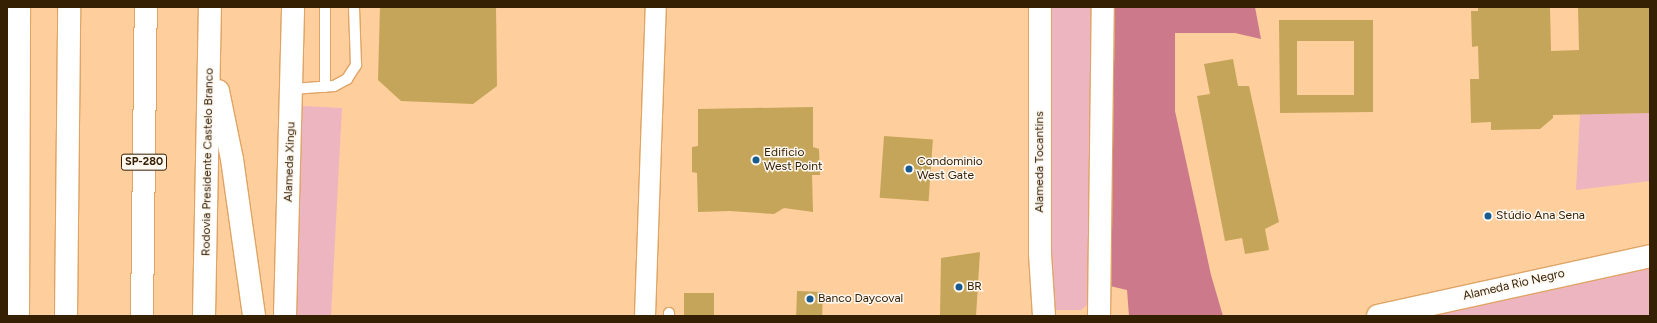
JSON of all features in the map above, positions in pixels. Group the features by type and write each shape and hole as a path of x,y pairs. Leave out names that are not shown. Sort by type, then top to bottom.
{"main road":[{"path":"18,316 20,7"},
{"path":"66,316 69,7"},
{"name":"SP-280","path":"142,316 146,7"},
{"name":"Rodovia Presidente Castelo Branco","path":"204,316 210,7"},
{"name":"Alameda Xingu","path":"285,316 293,7"},
{"name":"Alameda Tocantins","path":"1040,7 1040,254 1044,316"},
{"path":"1099,316 1103,7"},
{"path":"210,55 232,159 254,316"},
{"name":"Alameda Rio Negro","path":"1378,316 1650,256"}],"street":[{"path":"645,316 656,7"}],"lane":[{"path":"325,7 325,87"},
{"path":"292,89 334,86 348,79 356,65 354,7"}],"shaded area":[{"path":"1050,7 1092,7 1089,274 1087,305 1081,310 1049,310"},
{"path":"1115,7 1255,7 1261,39 1235,33 1175,33 1175,111 1211,275 1223,316 1129,316 1127,290 1110,286"},
{"path":"303,106 342,108 331,316 292,316"},
{"path":"1650,110 1650,181 1576,190 1580,114 1647,113"},
{"path":"1650,267 1650,316 1431,316"}],"building":[{"path":"380,7 496,7 497,86 473,104 401,101 378,80"},
{"path":"1478,7 1550,7 1551,51 1579,50 1578,7 1650,7 1650,113 1553,115 1553,118 1540,129 1491,130 1491,122 1471,123 1470,79 1479,79 1478,46 1472,47 1471,11 1478,11"},
{"path":"1279,20 1373,20 1373,112 1280,113","holes":["1297,41 1354,41 1354,95 1297,95"]},
{"path":"1233,59 1238,86 1249,86 1279,222 1265,229 1269,250 1245,254 1242,238 1225,241 1197,96 1210,94 1204,64"},
{"name":"Edificio West Point","path":"813,107 813,147 819,149 820,175 812,175 813,212 784,208 774,214 730,211 698,212 697,173 692,172 692,147 698,146 698,109"},
{"name":"Condominio West Gate","path":"884,136 933,139 929,201 880,198"},
{"name":"BR","path":"980,252 976,316 940,316 941,258"},
{"name":"Banco Daycoval","path":"797,291 823,292 822,316 796,316"},
{"path":"684,293 714,293 714,316 684,316"}],"place":[{"name":"Edificio West Point","path":"756,160"},
{"name":"Condominio West Gate","path":"909,169"},
{"name":"Stúdio Ana Sena","path":"1488,216"},
{"name":"BR","path":"959,287"},
{"name":"Banco Daycoval","path":"810,299"}]}
